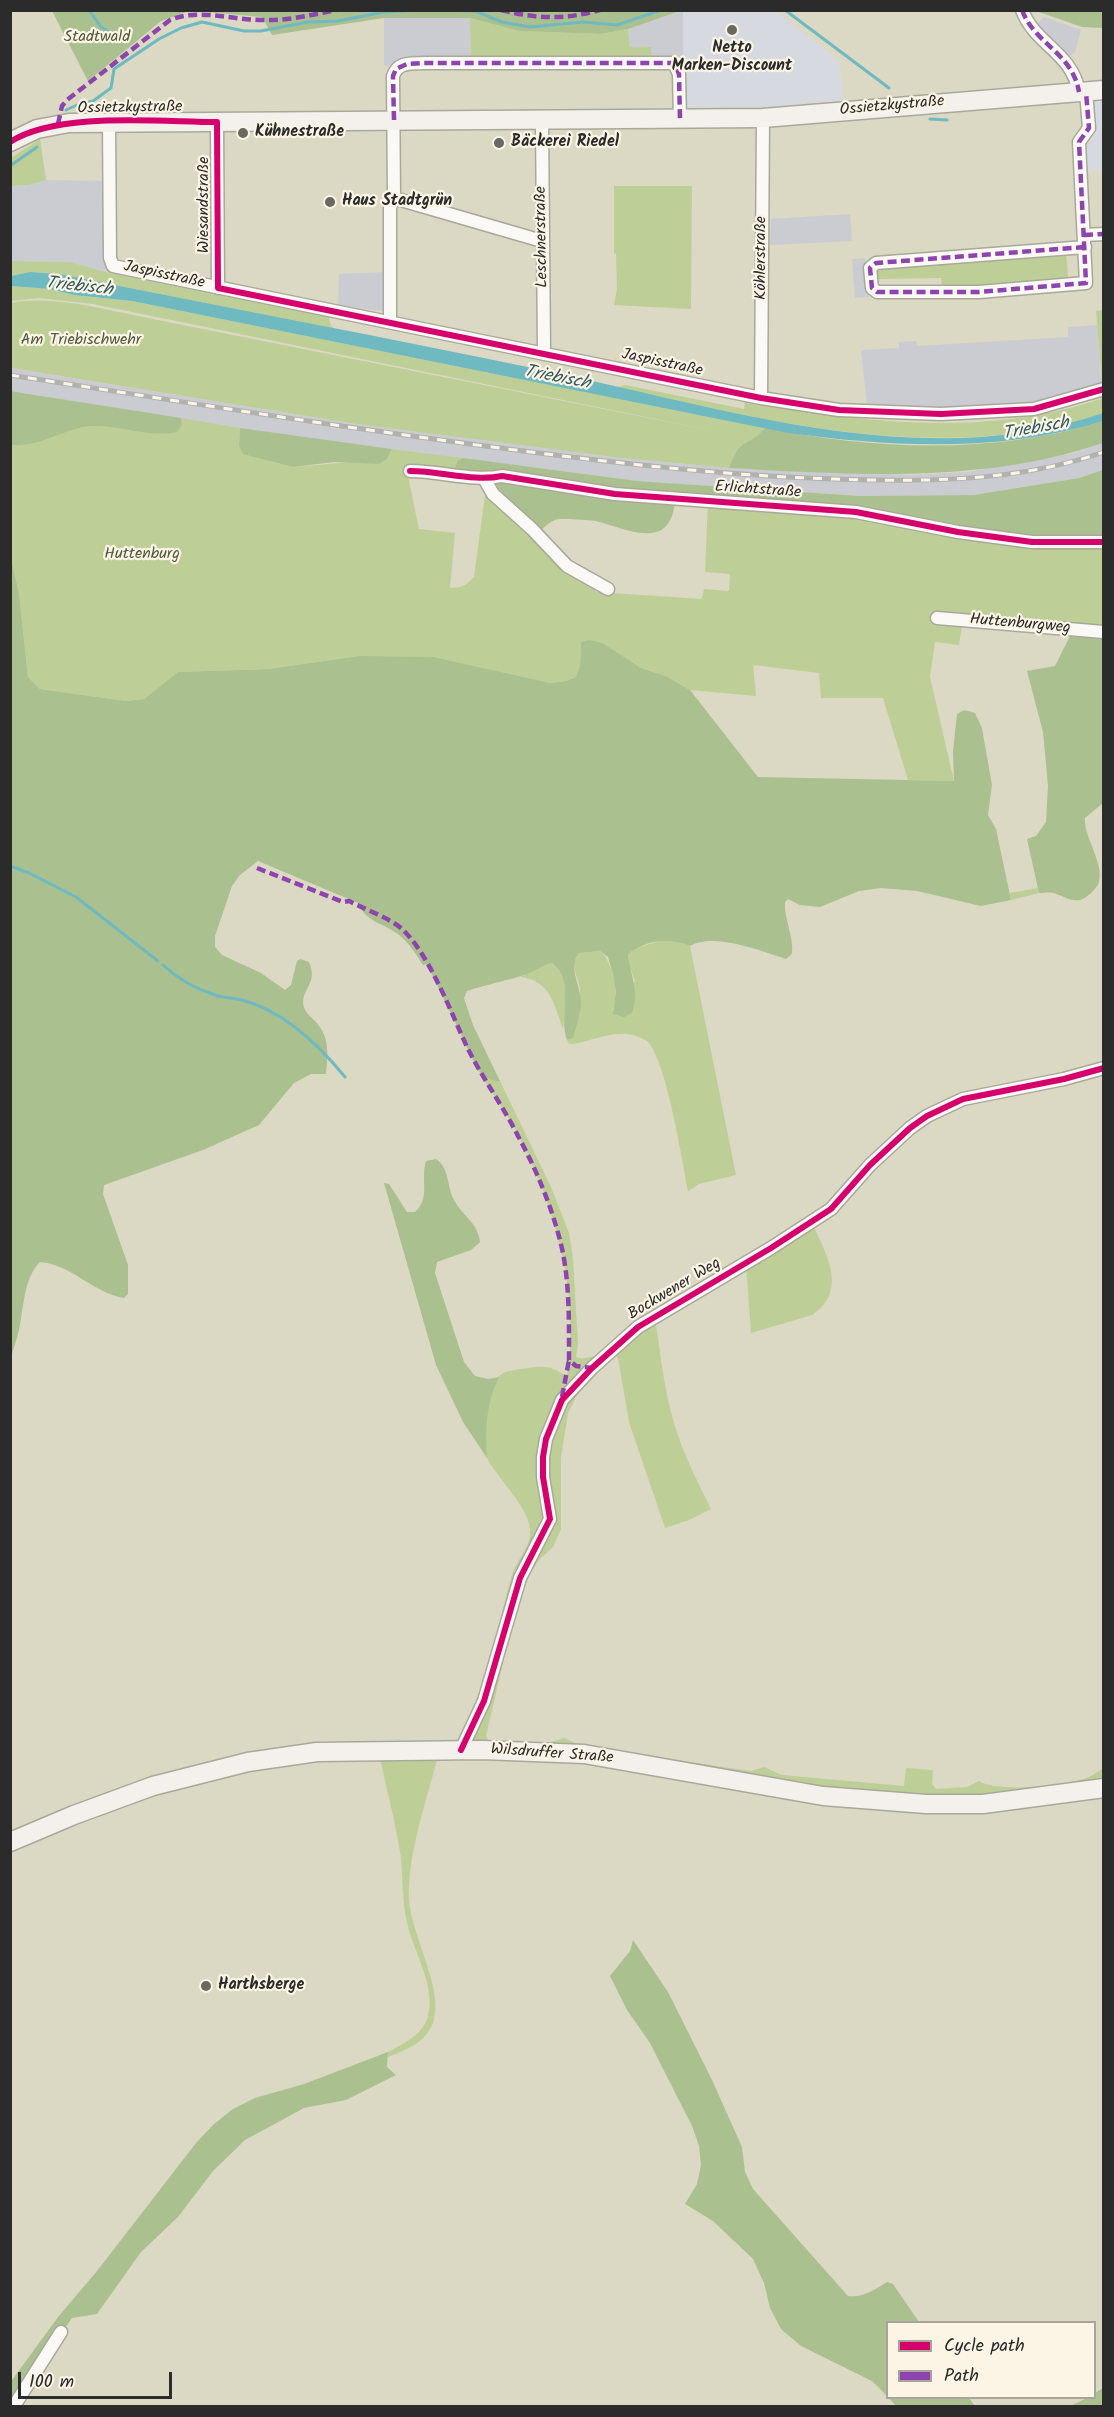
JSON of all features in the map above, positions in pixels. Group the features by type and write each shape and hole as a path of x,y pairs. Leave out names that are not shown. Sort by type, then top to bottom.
{"main road":[{"name":"Ossietzkystraße","path":"10,142 48,126 69,123 763,118 1090,91"},
{"name":"Wilsdruffer Straße","path":"10,1842 74,1815 153,1786 248,1762 317,1752 461,1750 584,1754 823,1796 926,1804 984,1804 1104,1788"}],"street":[{"path":"1022,10 1027,24 1070,66 1077,79 1090,91 1089,128 1079,142 1084,241 1086,283 979,292 877,292 872,288 870,268 876,263 1084,241 1104,234"},
{"path":"390,322 390,207 394,198 393,76 400,65 422,63 674,63 679,74 680,119"},
{"name":"Köhlerstraße","path":"761,398 763,118"},
{"name":"Leschnerstraße","path":"542,120 544,354"},
{"name":"Jaspisstraße","path":"109,122 111,263 113,266 761,398 840,410 941,414 1034,409 1104,389"},
{"name":"Wiesandstraße","path":"217,122 218,288"},
{"path":"394,198 542,241"},
{"name":"Erlichtstraße","path":"410,471 458,474 485,480 502,476 615,494 856,512 958,532 1032,542 1104,542"},
{"path":"485,480 493,494 532,529 567,566 608,589"},
{"name":"Huttenburgweg","path":"937,618 1104,632"},
{"name":"Bockwener Weg","path":"461,1750 484,1701 520,1578 550,1520 543,1477 546,1439 562,1400 592,1368 638,1327 771,1248 831,1209 870,1165 910,1128 927,1116 963,1099 1064,1079 1104,1068"},
{"path":"14,2406 61,2332"}],"shaded area":[{"path":"683,11 776,11 836,58 840,64 843,100 783,106 683,108"},
{"path":"683,11 683,58 652,58 630,47 628,29"},
{"path":"1044,17 1081,30 1075,52 1068,58 1036,25"},
{"path":"384,18 470,18 471,58 384,66"},
{"path":"1103,100 1103,169 1085,171 1084,153 1095,132 1092,101"},
{"path":"46,180 103,181 106,272 70,262 11,261 10,186 29,185"},
{"path":"850,214 852,241 770,245 771,219"},
{"path":"865,258 869,297 855,298 852,259"},
{"path":"386,272 385,311 338,306 339,274"},
{"path":"1097,325 1101,381 1103,379 1103,382 1066,396 1042,401 947,408 867,406 861,350 899,348 899,342 916,341 917,346 1068,337 1068,327"},
{"path":"10,368 356,424 622,458 729,468 913,475 968,472 1070,454 1103,443 1103,480 1098,472 1079,478 974,495 860,496 637,481 269,433 11,391"}],"green space":[{"path":"680,10 628,29 601,34 519,31 470,18 384,18 272,35 262,17 195,11"},
{"name":"Stadtwald","path":"52,11 189,11 161,21 88,81"},
{"path":"1036,11 1103,11 1103,28 1082,27"},
{"path":"470,18 519,31 601,34 628,29 630,47 651,47 652,58 471,58"},
{"path":"40,139 46,180 29,185 11,186 11,158"},
{"path":"614,186 692,186 691,309 614,305 617,289 616,254 614,253"},
{"path":"1066,251 1068,277 1082,276 1082,279 974,288 963,285 942,286 941,278 879,279 879,287 876,284 876,267"},
{"path":"11,261 70,262 106,272 329,317 334,329 60,274 30,272 11,276"},
{"name":"Am Triebischwehr","path":"11,286 50,289 74,295 132,301 765,428 740,447 729,468 622,458 356,424 11,368 11,303 60,302 729,434 93,304 39,298 11,301"},
{"path":"1103,310 1104,379 1102,383 1096,311"},
{"path":"625,385 744,409 745,401 834,415 925,423 1016,418 1060,411 1103,398 1103,413 1044,429 983,436 922,438 798,425 736,414 617,387"},
{"path":"10,391 181,418 182,425 177,432 166,433 92,426 71,430 32,444 11,445"},
{"name":"Huttenburg","path":"181,418 240,428 239,446 270,461 293,467 387,459 392,449 463,458 456,462 458,474 408,476 419,529 455,533 450,588 464,586 474,577 485,495 590,582 596,592 702,599 704,589 729,591 730,574 705,572 708,501 1103,542 1103,634 962,625 959,645 935,642 930,677 954,781 908,780 883,698 821,698 819,673 753,665 756,696 690,690 666,676 641,668 603,643 581,642 580,666 576,677 550,683 359,656 268,669 178,672 144,699 126,701 40,689 28,677 19,593 11,558 10,445 26,444 66,431 100,425 182,425"},
{"path":"1103,421 1103,443 1057,456 965,471 871,474 729,468 740,447 765,428 849,441 935,445 1021,440"},
{"path":"240,428 392,449 387,459 379,464 334,462 293,467 243,454 239,446"},
{"path":"463,458 637,481 860,496 974,495 1079,478 1103,470 1103,542 1048,543 856,512 675,499 672,516 666,526 657,532 635,532 596,521 560,519 552,521 540,531 496,489 496,482 458,474 455,468 457,461"},
{"path":"11,558 19,593 28,677 40,689 126,701 144,699 178,672 268,669 359,656 433,657 550,683 576,677 580,666 581,642 589,640 603,643 641,668 666,676 690,690 758,777 954,781 953,751 957,714 964,710 975,713 982,728 992,785 988,815 996,829 1011,900 981,906 917,891 881,888 859,891 820,907 800,905 788,899 785,902 785,909 792,941 792,954 786,959 738,944 711,941 690,946 675,941 658,941 634,949 628,954 635,991 634,1005 632,1013 624,1017 613,1014 616,992 608,957 600,951 579,953 574,965 581,998 580,1008 573,1038 567,1040 564,1021 565,989 559,971 552,963 527,974 467,991 464,998 473,1025 500,1081 493,1081 478,1070 427,964 423,965 403,938 370,918 358,903 258,861 240,875 232,886 215,936 215,947 222,955 261,973 285,990 291,985 297,961 300,959 309,962 312,976 303,1001 307,1013 320,1027 326,1040 326,1074 311,1074 294,1083 259,1125 203,1150 104,1185 103,1194 128,1265 128,1294 124,1298 102,1291 62,1268 40,1262 27,1285 19,1330 11,1358"},
{"path":"1072,632 1103,634 1103,803 1085,818 1100,876 1098,885 1080,900 1053,893 1039,893 1027,839 1036,836 1046,822 1048,786 1043,732 1027,671 1055,666"},
{"path":"1038,888 1039,893 1011,900 1010,893"},
{"path":"660,941 679,941 690,946 736,1175 699,1184 688,1191 668,1091 656,1055 649,1043 637,1036 626,1034 611,1035 574,1044 569,1044 567,1040 573,1037 579,1007 580,989 574,966 579,953 600,951 609,963 616,988 615,1005 612,1011 635,981 628,954 635,948"},
{"path":"552,963 562,976 564,985 563,1029 553,1002 544,988 530,979 520,977"},
{"path":"478,1070 489,1079 500,1081 551,1187 569,1233 573,1258 578,1344 576,1357 594,1356 604,1351 655,1317 664,1379 675,1426 711,1509 665,1528 629,1422 618,1358 615,1355 580,1389 568,1413 561,1457 561,1529 553,1547 539,1560 527,1578 507,1646 486,1736 489,1741 548,1743 564,1738 580,1745 743,1770 751,1771 764,1767 782,1775 904,1786 906,1768 933,1770 932,1784 936,1789 967,1787 979,1781 1000,1787 1047,1786 1086,1778 1103,1769 1103,1788 926,1804 458,1743 481,1699 512,1575 530,1534 530,1525 521,1506 493,1468 486,1453 486,1417 491,1392 499,1376 513,1370 545,1367 567,1377 570,1346 570,1315 562,1253 544,1193 519,1137"},
{"path":"436,1159 446,1171 456,1204 479,1235 480,1242 471,1250 437,1262 435,1273 464,1362 475,1376 488,1379 499,1377 491,1397 487,1417 487,1458 463,1422 436,1365 384,1183 389,1184 407,1212 415,1212 423,1201 426,1161"},
{"path":"812,1223 828,1259 832,1283 830,1294 823,1305 812,1315 751,1333 746,1263"},
{"path":"438,1756 419,1828 409,1882 411,1913 434,1992 436,2006 434,2019 427,2034 416,2044 388,2057 388,2052 412,2038 422,2029 430,2004 426,1981 405,1914 399,1845 380,1758"},
{"path":"633,1940 668,1992 742,2147 745,2172 753,2189 848,2296 864,2295 887,2282 893,2284 918,2321 886,2321 886,2395 872,2381 801,2346 781,2329 770,2308 764,2283 753,2259 713,2221 685,2204 697,2184 701,2165 699,2146 692,2126 650,2043 627,2010 610,1976 630,1951"},
{"path":"388,2052 387,2067 396,2075 346,2100 304,2108 245,2140 213,2171 178,2217 141,2252 97,2314 72,2318 11,2406 12,2380 58,2317 97,2271 196,2143 214,2124 233,2109 255,2098 304,2084"},
{"path":"1103,2388 1103,2406 1070,2406 1085,2399 1096,2399 1096,2392"},
{"path":"890,2399 970,2399 975,2406 896,2406"}],"water":[{"name":"Triebisch","path":"30,272 60,274 364,334 547,371 754,417 824,429 895,437 965,438 1035,431 1103,413 1103,421 1064,431 986,443 867,442 788,433 132,301 74,295 50,289 11,286 11,276"}],"waterway":[{"path":"89,10 101,27 124,41"},
{"path":"66,110 93,101 111,88 114,69 159,39 181,28 202,22 244,31 261,31 308,22 338,21 384,12 420,10"},
{"path":"443,10 475,11 502,22 530,27 583,22 617,25 661,10"},
{"path":"785,10 889,88"},
{"path":"930,119 947,120"},
{"path":"10,166 37,147"},
{"path":"10,866 76,897 158,961"},
{"path":"163,965 181,979 201,990 218,996 242,1000 272,1012 312,1041 345,1077"}],"railway":[{"path":"10,375 466,443 569,457 721,473 797,478 937,480 1004,475 1071,462 1104,452"}],"marked path":[{"path":"58,124 62,106 67,100 170,20 192,15 281,20 336,10"},
{"path":"501,10 550,17 600,10"},
{"path":"1022,10 1035,32 1069,67 1079,92"},
{"path":"394,120 393,76 396,69 407,64 422,63 674,63 679,74 680,119"},
{"path":"1085,247 876,263 870,268 872,288 877,292 979,292 1086,283 1079,142 1089,128 1086,92"},
{"path":"1084,235 1104,234"},
{"path":"257,868 343,902 349,901 384,917 402,929 422,954 468,1049 512,1125 541,1183 565,1264 569,1360 576,1366 592,1368"},
{"path":"562,1397 569,1360"}],"cycle path":[{"path":"10,142 30,132 82,122 110,120 217,122 218,288 761,398 839,410 941,414 1034,409 1104,389"},
{"path":"410,471 480,478 502,476 615,494 856,512 958,532 1032,542 1104,542"},
{"path":"461,1750 484,1701 520,1578 550,1519 543,1477 546,1439 562,1400 592,1368 638,1327 771,1248 831,1209 870,1165 910,1128 927,1116 963,1099 1064,1079 1104,1068"}],"place":[{"name":"Netto Marken-Discount","path":"732,30"},
{"name":"Kühnestraße","path":"243,133"},
{"name":"Bäckerei Riedel","path":"499,143"},
{"name":"Haus Stadtgrün","path":"330,202"},
{"name":"Harthsberge","path":"206,1986"}]}
